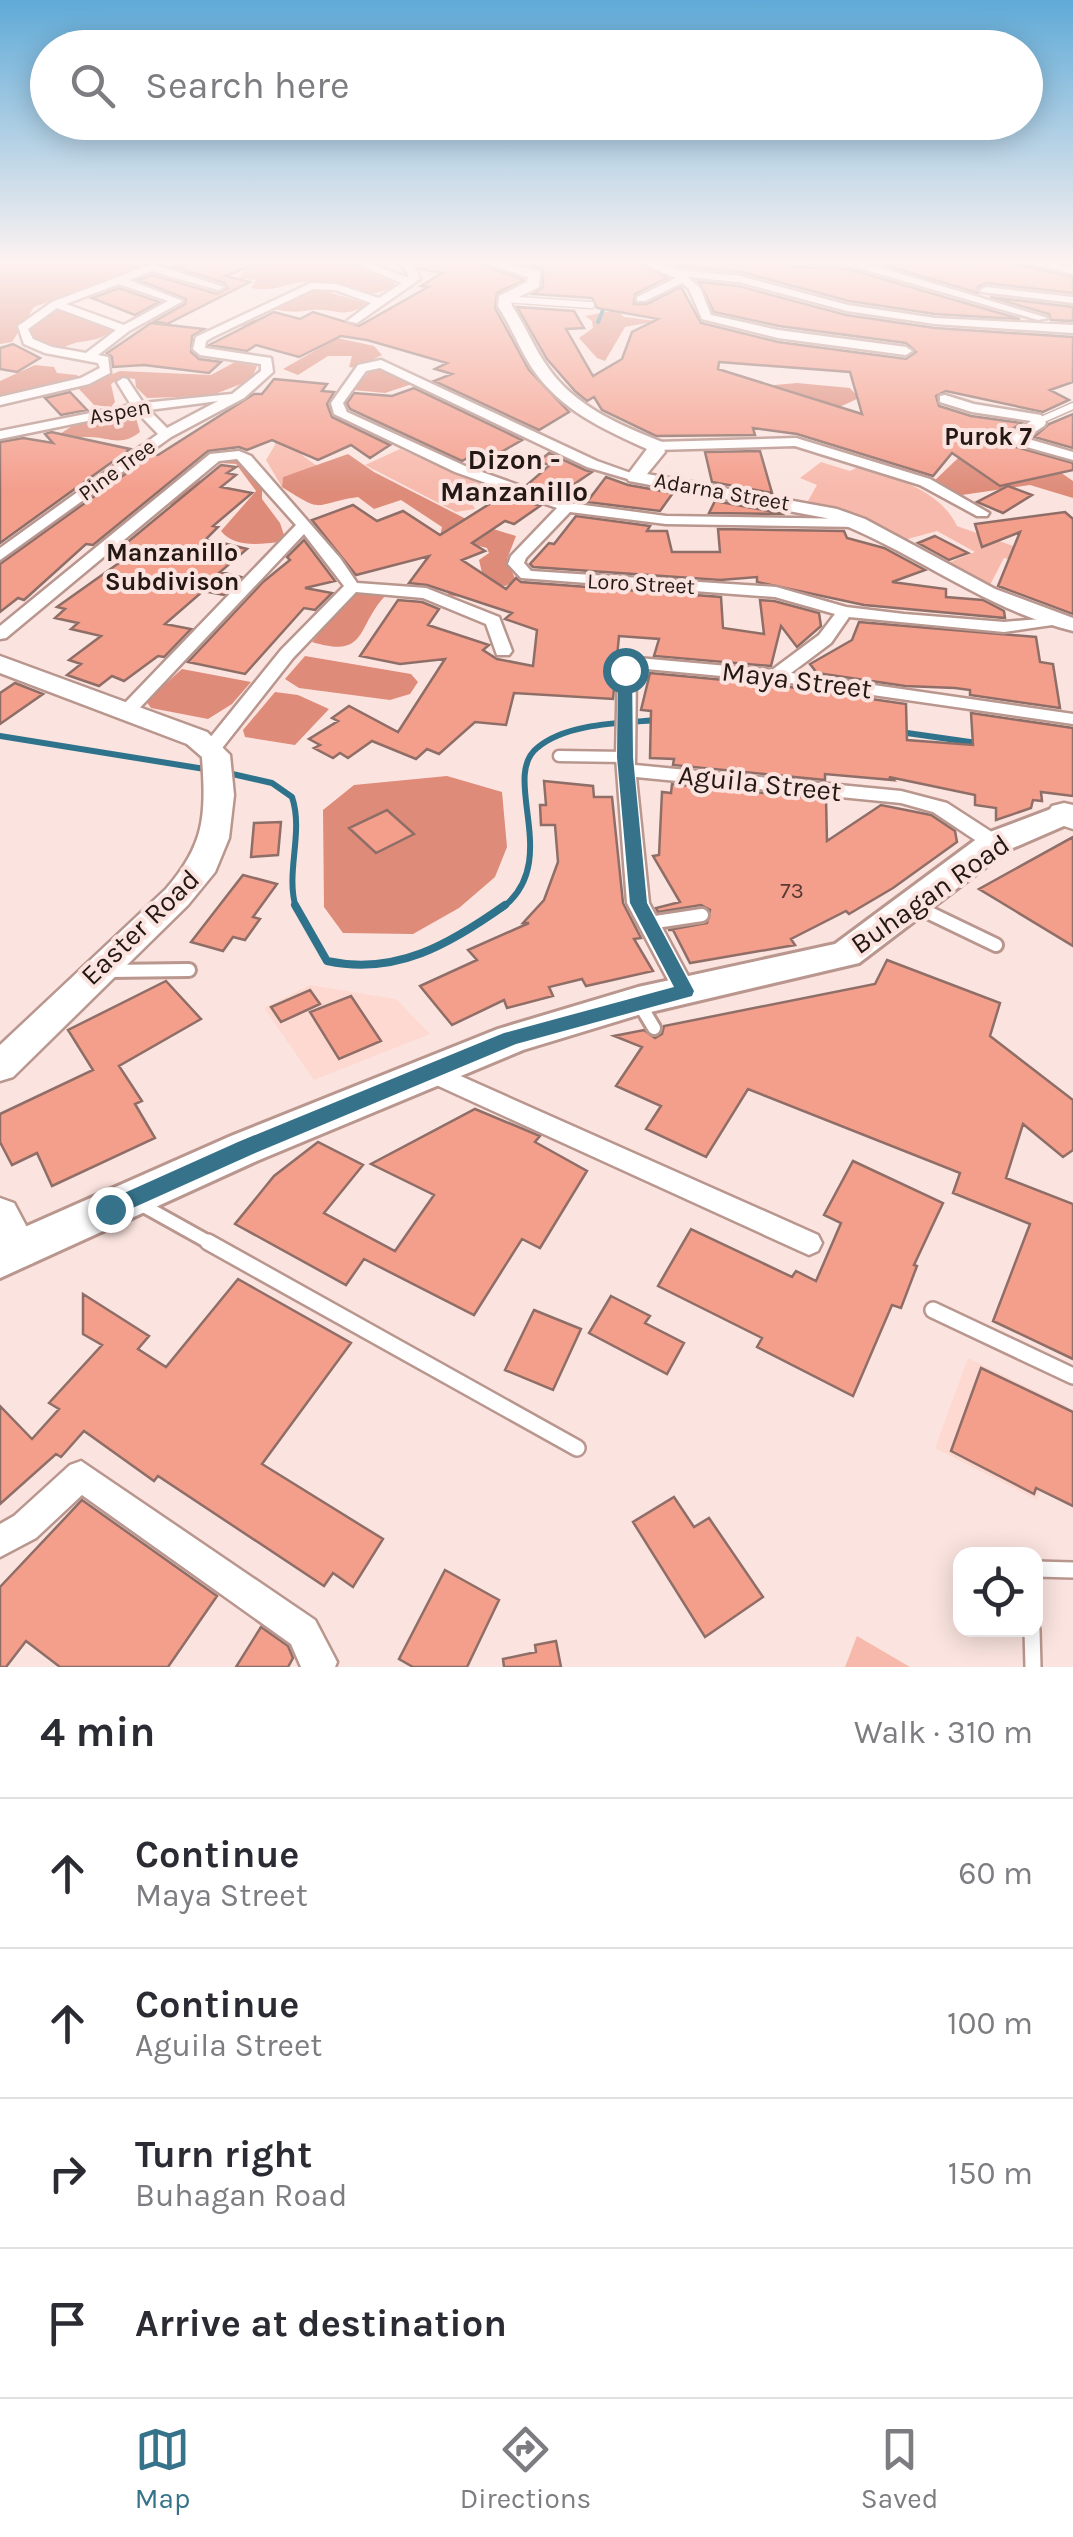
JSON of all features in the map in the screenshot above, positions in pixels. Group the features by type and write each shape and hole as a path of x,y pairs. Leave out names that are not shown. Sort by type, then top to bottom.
{"main road":[{"path":"0,664 197,738 216,770"},
{"name":"Easter Road","path":"0,1066 178,896 204,865 214,838 216,770"},
{"name":"Buhagan Road","path":"6,1241 132,1199 511,1038 646,1015 685,991 846,954 994,842 1071,815"}],"street":[{"path":"0,401 84,381 106,370 104,360 49,350 26,338"},
{"path":"88,358 113,338"},
{"path":"203,338 199,348 204,352 267,361 267,372 239,395"},
{"path":"524,338 539,367 559,392 584,412 656,446 796,442 925,482 982,512"},
{"path":"807,338 906,351"},
{"name":"Adarna Street","path":"567,507 460,469 340,414 338,404 357,374 369,364 394,368 592,464 635,478 804,507 858,524 952,576 1067,623"},
{"path":"124,382 139,406 166,434"},
{"name":"Aspen","path":"1,434 139,406 239,395"},
{"name":"Pine Tree","path":"0,554 166,434 239,395"},
{"path":"946,399 1040,421"},
{"path":"18,402 34,428"},
{"path":"1040,421 1014,439 1073,456"},
{"path":"635,478 656,452 656,446"},
{"path":"0,634 215,457 239,455 246,459 336,561 352,587"},
{"path":"567,507 666,520 858,524"},
{"name":"Loro Street","path":"567,507 518,556 516,564 527,575 776,592 844,612 1004,627 1067,623"},
{"path":"127,710 302,527"},
{"path":"352,587 426,593 460,606 494,622 503,650"},
{"path":"216,770 228,732 287,654 352,587"},
{"path":"776,676 825,639 844,612"},
{"name":"Maya Street","path":"625,756 625,666 632,661 776,676 1073,719"},
{"path":"625,756 638,903 685,991"},
{"name":"Aguila Street","path":"625,756 901,797 940,807 994,842"},
{"path":"428,1071 809,1243"},
{"path":"0,1541 26,1527 82,1476 304,1632 320,1662 318,1667"}],"lane":[{"path":"1040,421 1073,406"},
{"path":"559,756 625,756"},
{"path":"912,904 996,944"},
{"path":"649,923 702,915"},
{"path":"97,971 189,970"},
{"path":"132,1199 577,1448"},
{"path":"933,1310 1073,1376"},
{"path":"1043,1569 1073,1570"},
{"path":"1032,1637 1033,1667"}],"shaded area":[{"path":"0,338 15,338 12,342 0,344"},
{"path":"29,338 100,338 73,343 59,351"},
{"path":"289,338 336,338 374,346 382,355 355,368 349,367 352,356 328,356 298,375 283,369 323,346"},
{"path":"579,338 619,338 605,361 597,358"},
{"path":"235,362 257,366 251,380 210,396 147,398 136,387 135,379 122,377 111,384 115,402 111,407 94,405 78,388 120,371 211,375"},
{"path":"35,365 54,367 57,373 77,375 81,380 0,398 0,381"},
{"path":"380,368 405,377 412,384 385,393 354,390 371,369"},
{"path":"797,383 850,388 859,398 820,416 763,386"},
{"path":"325,409 339,421 302,455 317,466 283,477 282,487 266,460 275,445 275,429"},
{"path":"136,418 140,432 133,437 54,438 75,424"},
{"path":"977,440 1059,457 1044,461 1073,481 1073,498 1030,485 962,495 933,482"},
{"path":"400,449 489,488 490,492 471,502 475,509 456,512 365,465"},
{"path":"348,454 374,472 474,523 516,536 507,559 516,581 505,586 483,582 461,597 445,595 483,577 479,560 489,553 487,548 440,536 442,527 401,500 374,509 358,497 319,505 282,487 283,477"},
{"path":"225,459 240,459 262,486 262,499 284,535 279,542 240,542 221,531 256,491 236,464 210,467 199,478 201,483 171,505 165,503 208,466"},
{"path":"821,462 850,471 858,467 915,487 939,503 957,526 1038,555 1046,569 1004,558 990,585 945,564 975,552 937,531 904,540 861,517 808,501 817,485 800,478"},
{"path":"374,592 385,596 352,643 330,646 312,642 353,594"},
{"path":"305,656 411,674 418,682 410,694 390,700 299,688 285,679"},
{"path":"182,669 251,682 232,704 208,719 151,708 146,701"},
{"path":"275,692 298,695 329,709 295,745 245,737 243,730"},
{"path":"447,776 502,792 507,847 495,877 459,908 413,934 343,933 324,907 323,810 354,785"},
{"path":"310,985 396,999 430,1034 314,1080 264,1008"},
{"path":"968,1358 1067,1406 1037,1500 935,1448"},
{"path":"857,1636 910,1667 845,1667"}],"building":[{"path":"129,338 192,338 191,352 199,359 221,362 209,373 144,365 113,367 112,357 107,353"},
{"path":"223,338 337,338 299,357 256,345 247,351 209,345"},
{"path":"353,338 511,338 529,370 569,412 539,430 434,381 452,374 435,369 447,363"},
{"path":"535,338 571,338 593,376 622,359 630,338 761,338 906,359 916,352 906,343 867,338 1073,338 1073,382 1050,390 1069,400 1043,412 946,391 936,396 939,406 971,416 1021,423 1007,433 1006,444 1073,463 1073,470 1000,486 952,453 933,476 797,434 753,428 755,435 656,436 602,410 594,397 587,401 547,359","holes":["719,362 850,372 862,414 718,369"]},
{"path":"13,344 40,358 17,372 0,369 0,348"},
{"path":"274,379 327,384 322,391 334,392 327,404 332,417 390,445 370,458 351,445 318,460 272,440 247,450 239,447 208,451 93,545 86,544 24,600 18,598 0,612 0,564 153,454 158,455 254,394 262,394"},
{"path":"414,388 522,440 484,462 469,457 462,461 350,409 347,403 354,393 392,396"},
{"path":"70,392 87,410 61,415 45,398"},
{"path":"1073,414 1073,448 1034,437 1049,424"},
{"path":"51,432 130,449 0,543 0,442 23,438 53,443 45,434"},
{"path":"760,451 772,493 712,482 705,452"},
{"path":"549,453 592,472 558,495 528,484 550,465 538,462"},
{"path":"221,465 236,467 227,473 236,475 221,487 252,493 213,526 218,527 206,539 247,549 220,572 241,577 224,595 203,591 165,624 191,629 164,657 158,656 124,681 112,676 99,686 67,675 81,664 69,660 101,636 71,629 78,623 55,618 65,609 57,607 133,553 118,550"},
{"path":"606,477 673,493 660,511 587,502"},
{"path":"1008,486 1032,495 1003,513 977,502"},
{"path":"514,497 540,506 514,524 505,521 472,543 485,551 462,560 506,589 516,578 521,582 721,597 723,628 764,634 760,600 774,601 819,613 821,626 797,647 781,626 771,666 654,656 659,639 619,636 613,699 514,693 506,725 475,722 439,754 427,749 416,759 372,741 348,758 340,753 333,758 314,748 320,745 309,739 338,721 332,718 349,706 398,732 445,659 400,664 360,656 398,600 422,602 439,609 428,625 489,645 483,650 497,659 533,666 537,630 505,619 512,613 427,585 409,583 429,556 356,575 312,520 353,505 377,521 403,511 440,535 499,498 508,502"},
{"path":"715,501 785,514 709,513"},
{"path":"1065,512 1073,519 1073,614 998,586 1020,532 982,547 975,524"},
{"path":"576,516 650,526 647,531 667,531 672,552 720,552 718,529 844,531 847,538 884,548 925,570 892,582 946,589 946,597 983,600 1004,611 1005,618 864,605 757,582 757,577 720,580 533,567 530,564 549,543 554,544"},
{"path":"935,536 968,553 949,560 918,543"},
{"path":"304,540 335,581 305,588 332,593 315,610 304,608 245,674 188,662 263,582 290,560 287,557"},
{"path":"859,622 1036,637 1040,662 1053,664 1060,708 970,695 970,690 905,686 817,673 810,664 852,640"},
{"path":"650,673 776,685 906,704 907,740 973,745 971,713 1073,728 1073,796 1041,792 1042,801 1033,800 1031,808 996,820 996,808 975,805 975,795 889,777 893,780 825,774 825,780 673,765 674,759 650,758 651,711 641,710"},
{"path":"15,683 43,694 0,724 0,693"},
{"path":"544,781 593,786 594,797 612,797 623,903 641,938 634,939 653,971 586,986 582,979 549,987 553,996 507,1008 504,1000 452,1025 420,986 477,960 468,950 529,923 523,923 544,900 558,862 555,825 541,825 540,805 546,805"},
{"path":"672,784 826,799 827,841 881,805 931,815 955,831 957,842 849,914 846,911 791,939 795,945 690,963 673,930 668,930 707,923 710,910 701,905 658,912 656,908 680,902 653,856 659,855 662,792 671,793"},
{"path":"387,810 414,834 376,853 349,828"},
{"path":"281,822 278,855 251,857 254,823"},
{"path":"1073,837 1073,946 979,889"},
{"path":"243,875 277,884 253,917 260,919 245,940 233,937 223,951 191,942"},
{"path":"887,960 1000,1003 990,1036 1073,1100 1073,1150 1063,1157 1023,1124 1006,1178 1073,1204 1073,1359 993,1321 1030,1224 953,1193 960,1173 748,1089 706,1157 646,1129 661,1106 616,1086 642,1047 614,1036 644,1030 655,1038 662,1034 664,1026 875,984"},
{"path":"166,981 201,1019 119,1066 142,1101 135,1104 155,1138 52,1186 37,1153 12,1165 0,1142 0,1114 93,1070 68,1030"},
{"path":"310,990 320,1004 281,1022 271,1007"},
{"path":"351,996 381,1041 339,1059 310,1012"},
{"path":"475,1109 540,1136 535,1142 587,1171 540,1248 522,1239 474,1315 364,1259 346,1285 235,1224 274,1176 318,1142 363,1165 324,1213 395,1251 434,1195 371,1164"},
{"path":"853,1161 943,1203 914,1265 917,1266 901,1308 892,1305 853,1396 757,1347 762,1338 658,1286 691,1229 792,1277 796,1271 816,1281 841,1223 824,1215"},
{"path":"238,1279 351,1343 262,1464 383,1539 353,1587 333,1573 324,1586 158,1476 154,1481 84,1431 61,1457 56,1454 0,1504 0,1406 32,1439 59,1409 49,1403 102,1345 83,1334 83,1294 149,1336 138,1349 166,1367"},
{"path":"611,1296 650,1316 645,1323 684,1343 667,1374 589,1333"},
{"path":"534,1310 581,1329 553,1390 505,1370"},
{"path":"981,1368 1073,1412 1073,1506 1036,1488 1034,1494 951,1451"},
{"path":"674,1497 694,1527 709,1518 763,1597 705,1637 633,1522"},
{"path":"82,1500 217,1596 168,1667 60,1667 26,1641 6,1667 0,1667 0,1587"},
{"path":"445,1570 499,1600 467,1667 413,1667 399,1659"},
{"path":"261,1627 288,1646 293,1658 288,1667 236,1667"},
{"path":"556,1641 561,1667 504,1667 503,1659 536,1652 535,1645"}],"waterway":[{"path":"505,905 520,889 528,868 530,845 524,779 527,762 537,748 578,729 658,720"},
{"path":"900,732 977,743"},
{"path":"0,736 211,770"},
{"path":"228,773 272,783 292,797 296,824 292,881 296,906"},
{"path":"296,906 327,961 376,964 443,944 505,905"}],"district":[{"name":"Purok 7","path":"988,436"},
{"name":"Dizon - Manzanillo","path":"514,475"},
{"name":"Manzanillo Subdivison","path":"172,566"}],"route":[{"path":"110,1209 511,1038 685,991 638,903 625,757 625,670"}]}
